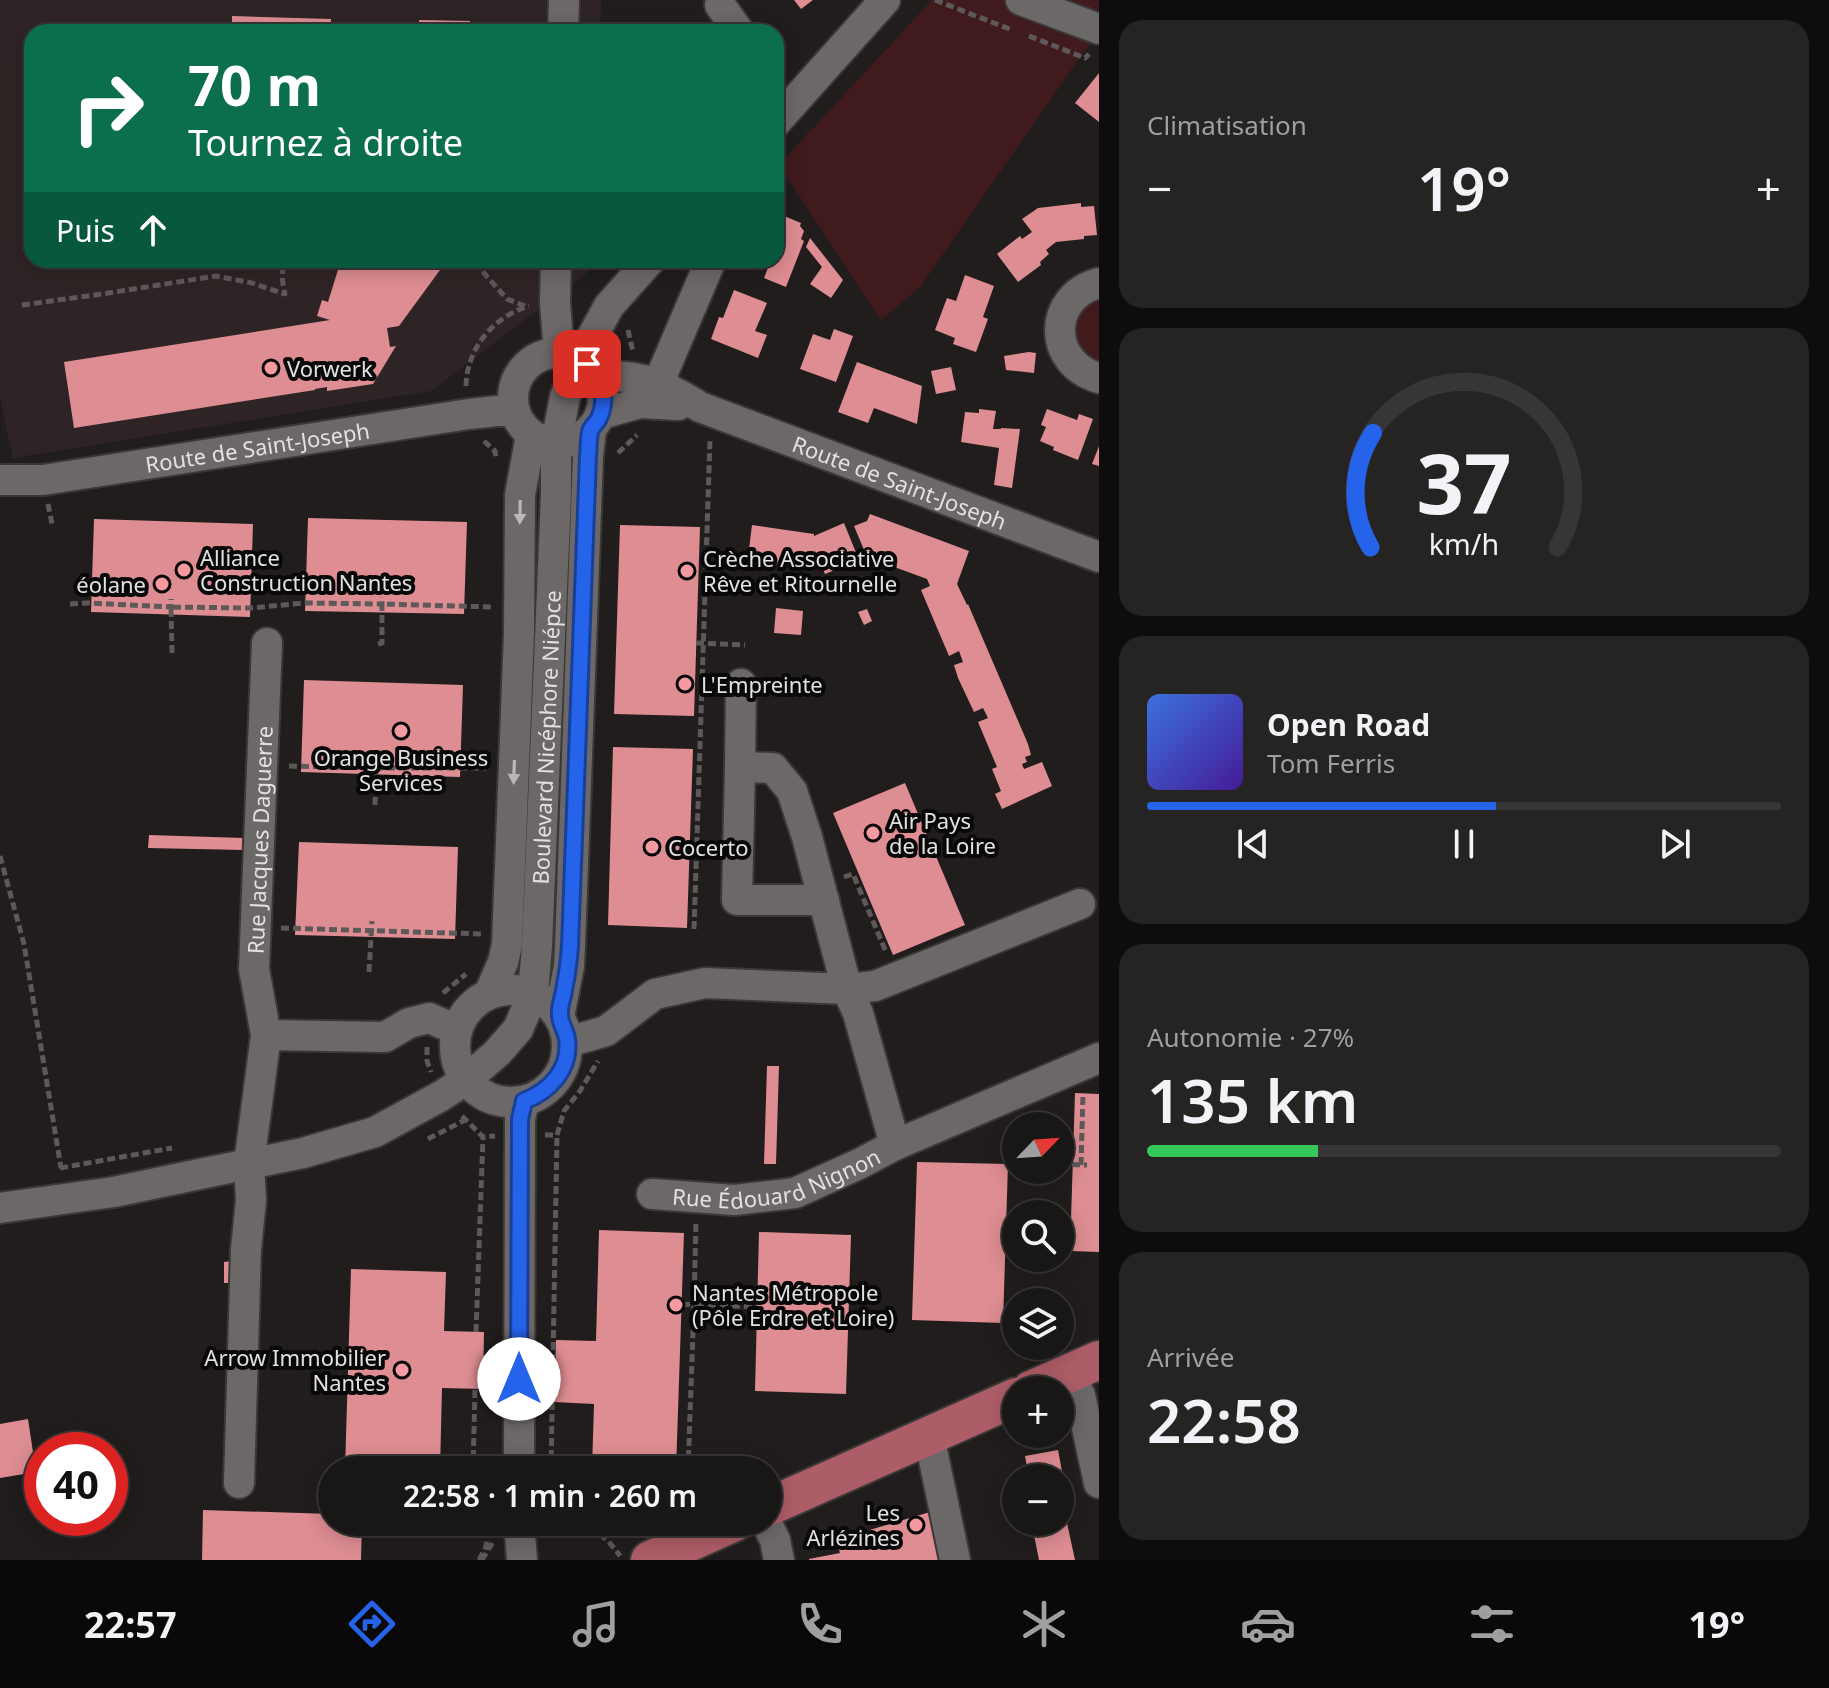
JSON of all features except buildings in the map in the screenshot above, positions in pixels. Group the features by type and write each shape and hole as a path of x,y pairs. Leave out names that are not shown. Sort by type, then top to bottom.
{"main road":[{"path":"1063,1376 1084,1367"},
{"path":"782,1501 1002,1403"},
{"path":"650,1560 704,1536"}],"street":[{"path":"563,24 564,0"},
{"path":"784,100 885,0"},
{"path":"1021,0 1099,29"},
{"path":"720,5 733,24"},
{"path":"556,268 555,302 579,363"},
{"path":"579,363 542,356 528,365 517,378 513,394 534,430 565,397 609,306 643,268"},
{"path":"659,394 664,370 708,268"},
{"path":"1099,283 1087,286 1073,296 1064,310 1060,326 1061,343 1069,359 1081,371 1099,378"},
{"name":"Route de Saint-Joseph","path":"579,363 618,375 638,377 659,394 1099,557"},
{"name":"Boulevard Nicéphore Niépce","path":"524,1101 551,1086 560,1073 574,1032 569,966 588,456 604,402 603,389 579,363"},
{"name":"Route de Saint-Joseph","path":"0,480 43,480 469,414 573,442 596,422 659,394"},
{"name":"Boulevard Nicéphore Niépce","path":"467,1079 497,1053 518,1029 533,994 556,495 534,430"},
{"name":"Boulevard Nicéphore Niépce","path":"489,994 507,945 519,633 520,495 534,430"},
{"name":"Rue Jacques Daguerre","path":"239,1483 246,1249 251,1200 249,1164 266,1035 254,969 267,643"},
{"path":"741,684 737,900 823,893"},
{"name":"Rue Édouard Nignon","path":"740,767 773,768 792,791 823,893 847,989 858,1013 895,1145"},
{"path":"519,1456 520,1119 524,1101 498,1100 486,1096 461,1071 456,1051 457,1030 469,1009 489,994 518,990 548,1003 574,1032 606,1031 655,994 705,983 847,989 875,986 1080,904"},
{"path":"266,1035 385,1037 409,1023 429,1018 457,1030"},
{"name":"Rue Édouard Nignon","path":"652,1194 734,1200 795,1193 895,1145 1091,1061"},
{"path":"0,1208 114,1192 303,1153 375,1132 467,1079"},
{"path":"1084,1367 1080,1395 1099,1483"},
{"path":"929,1436 955,1560"},
{"path":"520,1536 522,1560"},
{"path":"773,1536 779,1560"}],"path":[{"path":"22,305 216,276 285,294 284,268"},
{"path":"464,395 466,374 480,341 498,322 526,307 507,299 482,268"},
{"path":"625,320 636,362"},
{"path":"694,929 699,643 710,422 706,409"},
{"path":"474,439 483,440 495,451 497,466"},
{"path":"171,599 172,653"},
{"path":"378,644 382,643 382,600"},
{"path":"70,604 250,608 382,600 498,607"},
{"path":"699,643 745,645"},
{"path":"375,805 376,759"},
{"path":"263,765 495,768"},
{"path":"0,856 24,944 61,1168"},
{"path":"823,893 855,873 896,977"},
{"path":"369,972 372,921"},
{"path":"255,928 461,934"},
{"path":"551,1456 557,1135 564,1111 598,1061 574,1032"},
{"path":"1074,1165 1084,1165 1091,1061"},
{"path":"466,1120 483,1137 476,1332"},
{"path":"483,1137 557,1135"},
{"path":"46,1170 179,1147"},
{"path":"689,1456 696,1198"},
{"path":"682,1305 757,1307"},
{"path":"473,1456 475,1389"},
{"path":"479,1560 488,1536"},
{"path":"602,1536 622,1560"}],"shaded area":[{"path":"0,0 601,0 600,24 24,24 24,268 594,268 431,391 13,458 0,398"},
{"path":"932,0 1099,0 1099,33 920,287 881,320 784,173 784,160"},
{"path":"1099,297 1099,361 1094,361 1073,341 1076,313"}],"place":[{"name":"Vorwerk","path":"271,368"},
{"name":"Alliance Construction Nantes","path":"184,570"},
{"name":"Crèche Associative Rêve et Ritournelle","path":"687,571"},
{"name":"éolane","path":"162,584"},
{"name":"L'Empreinte","path":"685,684"},
{"name":"Orange Business Services","path":"401,731"},
{"name":"Air Pays de la Loire","path":"873,833"},
{"name":"Cocerto","path":"652,847"},
{"name":"Nantes Métropole (Pôle Erdre et Loire)","path":"676,1305"},
{"name":"Arrow Immobilier Nantes","path":"402,1370"},
{"name":"Les Arlézines","path":"916,1525"}],"route":[{"path":"519,1379 520,1119 524,1101 551,1086 560,1073 568,1042 559,1017 569,966 588,456 591,430 597,423 604,402 598,377 587,364"}]}
